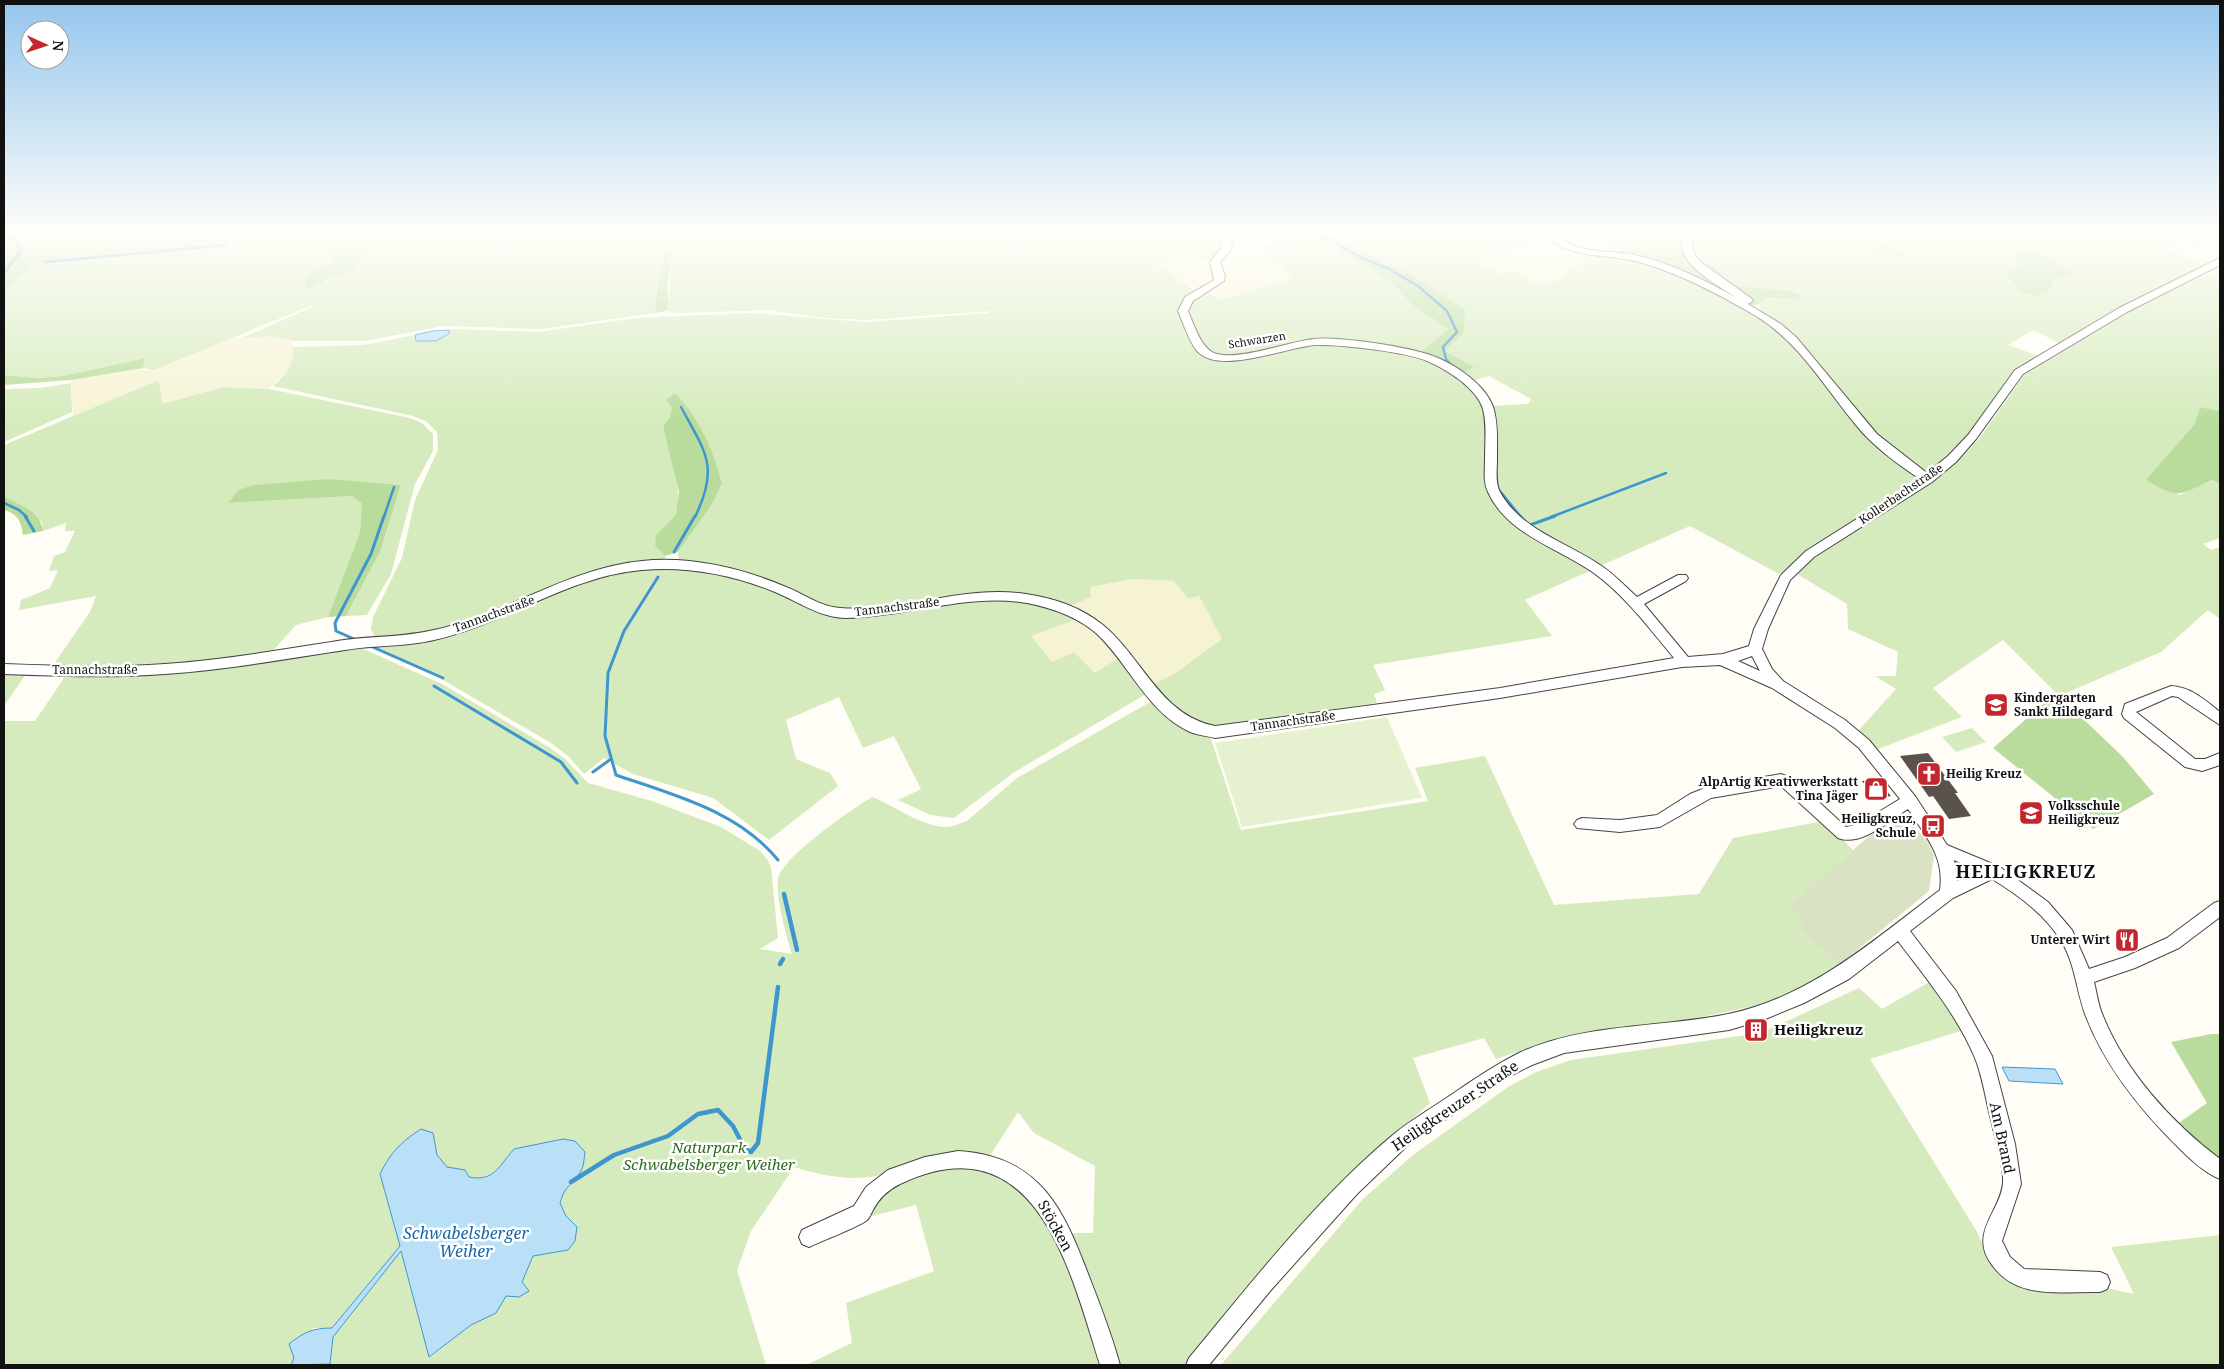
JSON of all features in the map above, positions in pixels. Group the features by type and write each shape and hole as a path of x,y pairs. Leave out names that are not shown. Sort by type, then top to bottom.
{"street":[{"name":"Schwarzen","path":"1196,295 1189,299 1183,311 1202,350 1207,354 1234,358 1314,342 1334,342 1418,354 1432,359 1464,378 1479,392 1488,407 1491,422 1491,479 1493,491 1521,524 1546,541 1581,558 1596,568 1636,604"},
{"path":"1722,295 1753,311 1781,329 1801,348 1881,444 1928,479"},
{"path":"1741,295 1753,305 1753,311"},
{"name":"Kollerbachstraße","path":"1755,649 1760,629 1784,578 1810,554 1928,479 1972,437 2019,372 2123,310 2153,295"},
{"name":"Tannachstraße","path":"4,670 128,671 190,668 360,643 416,638 460,627 603,574 640,565 666,564 692,566 741,576 780,589 826,610 838,613 880,611 978,597 1023,597 1046,601 1067,609 1097,625 1125,654 1171,712 1187,725 1204,732 1552,685 1684,661 1724,661 1742,656 1755,649"},
{"path":"1682,578 1636,604 1684,661"},
{"path":"1755,649 1767,672 1778,686 1840,724 1864,744 1910,800 1944,850 1949,879 1947,893"},
{"name":"Tannachstraße","path":"1724,661 1778,686"},
{"path":"2220,720 2186,694 2177,691 2171,691 2130,708 2129,714 2190,763 2198,767 2220,759"},
{"path":"1582,824 1620,826 1660,821 1695,798 1710,792 1782,780 1789,783 1843,834 1863,830 1910,800"},
{"path":"1944,850 1975,860 2028,896 2058,924 2067,936 2084,978 2094,1013 2115,1058 2149,1102 2176,1132 2203,1158 2220,1170"},
{"name":"Heiligkreuzer Straße","path":"1196,1365 1264,1283 1350,1186 1401,1140 1500,1072 1527,1058 1564,1045 1729,1022 1763,1012 1798,998 1843,974 1947,893 1993,872"},
{"path":"2084,978 2173,944 2220,908"},
{"name":"Am Brand","path":"1899,929 1950,996 1983,1056 2006,1144 2012,1184 1992,1240 1995,1253 2002,1264 2019,1278 2034,1281 2100,1282"},
{"name":"Stöcken","path":"809,1237 860,1213 868,1196 886,1181 906,1172 935,1163 972,1160 995,1166 1028,1186 1045,1203 1069,1248 1110,1365"}],"shaded area":[{"path":"1211,295 1237,295 1219,300"},
{"path":"271,336 293,341 293,359 290,368 269,389 223,387 162,404 159,380 73,416 71,380 127,369 154,370 230,338"},
{"path":"1133,579 1175,581 1188,599 1199,596 1222,639 1174,674 1146,689 1052,662 1031,636 1077,619 1065,612 1073,605 1091,597 1090,587"}],"green space":[{"path":"4,295 656,295 655,313 541,329 443,326 365,341 293,341 271,336 242,338 313,305 154,370 143,368 144,358 63,376 38,378 4,375"},
{"path":"656,295 668,295 666,311 655,313"},
{"path":"668,295 1194,295 1180,311 1213,358 1315,344 1346,345 1417,358 1452,374 1476,393 1484,407 1487,422 1487,479 1502,509 1594,569 1525,600 1552,636 1373,665 1385,690 1374,694 1377,703 1210,727 1188,723 1152,685 1174,674 1222,639 1199,596 1188,599 1174,581 1133,579 1090,587 1091,597 1073,605 1066,605 1052,598 1025,594 839,610 679,561 678,552 711,506 722,484 672,407 670,417 663,427 675,472 678,507 673,520 658,535 655,546 665,556 665,561 640,563 435,632 379,638 374,636 371,629 373,617 402,558 415,500 438,450 437,432 426,421 413,416 273,386 289,369 293,347 363,345 415,335 416,341 436,341 450,333 449,330 457,329 539,332 635,318 752,313 866,322 989,313 989,311 867,320 825,318 769,310 676,313 666,311"},
{"path":"1202,295 1212,295 1220,300 1238,295 1403,295 1415,307 1449,329 1422,351 1353,340 1335,341 1233,357 1208,353 1195,334 1186,312 1192,300"},
{"path":"1403,295 1442,295 1465,310 1464,332 1445,351 1474,367 1461,374 1419,353 1449,329 1415,307"},
{"path":"1431,295 1715,295 1758,316 1778,330 1798,348 1850,414 1918,477 1916,481 1825,539 1779,574 1690,526 1600,566 1539,532 1512,509 1502,496 1494,480 1493,406 1528,404 1531,399 1489,376 1473,381 1461,374 1473,367 1445,351 1464,332"},
{"path":"1715,295 1800,295 1799,300 1772,298 1763,300 1759,304 1741,308"},
{"path":"1799,295 2154,295 2061,344 2033,330 2008,345 2039,356 2016,370 1967,435 1932,471 1916,466 1899,455 1882,440 1802,345 1761,311 1759,304 1763,300 1785,297 1799,300"},
{"path":"2163,295 2220,295 2220,411 2200,407 2194,425 2147,480 2180,495 2212,480 2220,484 2220,538 2203,544 2211,550 2220,547 2220,619 2208,610 2161,652 2059,696 2003,640 1933,688 1962,717 1878,749 1858,731 1896,689 1875,676 1896,676 1898,652 1848,629 1847,604 1797,574 1815,556 1933,481 1957,462 1979,439 2025,374 2127,312"},
{"path":"145,358 143,368 71,380 4,385 4,375 38,378 63,376"},
{"path":"159,380 162,404 223,387 269,389 410,418 422,423 433,434 433,451 415,484 391,574 367,615 346,616 380,552 401,485 238,490 230,503 352,496 363,505 360,532 328,617 296,625 271,653 191,665 51,668 90,612 96,596 19,610 21,600 50,588 58,570 49,571 54,556 65,552 75,531 65,531 66,523 43,531 42,522 4,497 4,445"},
{"path":"71,383 72,412 4,442 4,389 41,388"},
{"path":"675,393 684,402 705,436 722,484 711,506 678,552 665,556 655,546 656,535 676,515 679,492 663,427 670,417 672,407 666,400"},
{"path":"2200,407 2220,411 2220,484 2212,480 2186,492 2173,493 2146,480 2194,425"},
{"path":"328,479 401,485 380,552 346,616 328,617 360,532 362,504 352,496 229,503 238,490 254,485"},
{"path":"4,497 34,514 38,518 43,531 23,535 16,516 4,510"},
{"path":"640,568 690,569 739,579 778,592 824,613 978,600 1022,599 1045,603 1078,619 1031,636 1052,662 1074,652 1095,673 1120,657 1146,694 1013,773 954,818 931,815 898,800 921,789 894,736 863,748 839,697 786,720 796,759 830,773 838,786 769,840 713,798 633,774 604,758 584,774 568,756 551,743 431,673 368,646 460,629 603,576"},
{"name":"Naturpark Schwabelsberger Weiher","path":"359,647 444,685 547,746 564,758 588,783 652,801 721,827 760,851 771,867 778,938 760,949 792,954 778,896 778,879 782,870 804,847 834,823 872,797 929,824 948,827 967,821 1017,778 1150,702 1156,702 1180,725 1211,739 1241,830 1428,801 1415,768 1485,756 1554,905 1699,894 1733,838 1824,821 1853,850 1790,906 1803,920 1798,929 1839,965 1824,978 1758,1005 1674,1023 1614,1028 1559,1038 1496,1059 1484,1038 1413,1058 1430,1103 1364,1164 1302,1229 1184,1365 1115,1365 1108,1339 1068,1233 1093,1233 1095,1166 1034,1133 1018,1112 989,1157 974,1153 944,1155 885,1174 860,1178 832,1176 794,1167 751,1231 737,1270 766,1365 328,1365 330,1364 333,1337 401,1251 430,1357 471,1325 496,1313 506,1296 519,1297 529,1291 522,1282 533,1256 568,1250 577,1227 566,1216 559,1203 564,1189 575,1180 563,1139 514,1149 495,1171 484,1177 477,1178 469,1177 465,1170 447,1167 437,1155 433,1134 380,1174 400,1246 332,1328 313,1328 291,1365 4,1365 4,721 35,721 66,675"},
{"path":"4,674 26,674 4,706"},
{"path":"2056,693 2123,757 2154,794 2093,829 1993,748"},
{"path":"1387,717 1422,798 1242,827 1215,743"},
{"path":"1972,728 1986,742 1956,752 1942,737"},
{"path":"1903,814 1927,841 1934,856 1929,891 1839,965 1798,929 1803,920 1789,906 1868,837"},
{"path":"1933,980 1964,1030 1870,1059 1976,1230 1992,1263 2134,1294 2111,1247 2220,1235 2220,1365 1221,1365 1363,1199 1413,1155 1508,1087 1536,1072 1571,1060 1761,1033 1859,988 1882,1009"},
{"path":"2220,1034 2220,1163 2207,1156 2176,1125 2207,1103 2171,1042"},
{"path":"971,1164 1026,1189 1061,1250 1096,1344 1101,1365 806,1365 852,1343 846,1303 934,1271 916,1205 872,1216 871,1201 882,1192 906,1179 943,1168"}],"water":[{"path":"449,330 450,333 436,341 416,341 415,335"},
{"path":"2002,1067 2055,1069 2063,1084 2009,1081"},
{"name":"Schwabelsberger Weiher","path":"421,1129 433,1133 437,1155 447,1167 465,1170 469,1177 477,1178 490,1175 500,1167 514,1149 563,1139 575,1141 585,1152 583,1167 564,1192 560,1203 566,1216 577,1227 575,1241 568,1250 533,1256 522,1282 529,1291 519,1297 506,1296 496,1313 471,1325 429,1357 401,1251 333,1337 330,1364 291,1365 294,1358 289,1344 299,1336 309,1332 332,1328 400,1246 380,1174 397,1148"}],"building":[{"name":"Heilig Kreuz","path":"1928,753 1958,793 1955,793 1971,816 1949,819 1933,796 1929,797 1900,756"},
{"name":"AlpArtig Kreativwerkstatt Tina Jäger","path":"1876,778 1891,796 1876,799 1862,781"}],"waterway":[{"path":"1428,295 1447,311 1457,332 1443,347 1446,359 1451,365"},
{"path":"681,407 703,448 708,472 703,499 695,517"},
{"path":"1551,517 1666,473"},
{"path":"384,517 394,487"},
{"path":"1499,490 1521,517"},
{"path":"4,503 19,510 27,517"},
{"path":"25,516 34,531"},
{"path":"354,639 336,631 335,623 371,554 384,516"},
{"path":"674,552 695,516"},
{"path":"1530,525 1555,516"},
{"path":"1521,517 1525,521"},
{"path":"658,577 624,631 608,673 605,736 616,775 682,798 724,817 762,843 778,860"},
{"path":"368,645 443,678"},
{"path":"434,686 561,762 577,783"},
{"path":"593,772 611,759"},
{"path":"784,894 797,950"},
{"path":"780,964 783,959"},
{"path":"571,1182 614,1155 668,1136 698,1114 718,1110 733,1126 745,1149 751,1152 758,1143 778,987"}],"place":[{"name":"Kindergarten Sankt Hildegard","path":"1996,705"},
{"name":"Heilig Kreuz","path":"1929,774"},
{"name":"AlpArtig Kreativwerkstatt Tina Jäger","path":"1876,789"},
{"name":"Volksschule Heiligkreuz","path":"2031,813"},
{"name":"Heiligkreuz, Schule","path":"1933,826"},
{"name":"Unterer Wirt","path":"2127,940"},
{"name":"Heiligkreuz","path":"1756,1030"}],"district":[{"name":"HEILIGKREUZ","path":"2026,872"}]}
